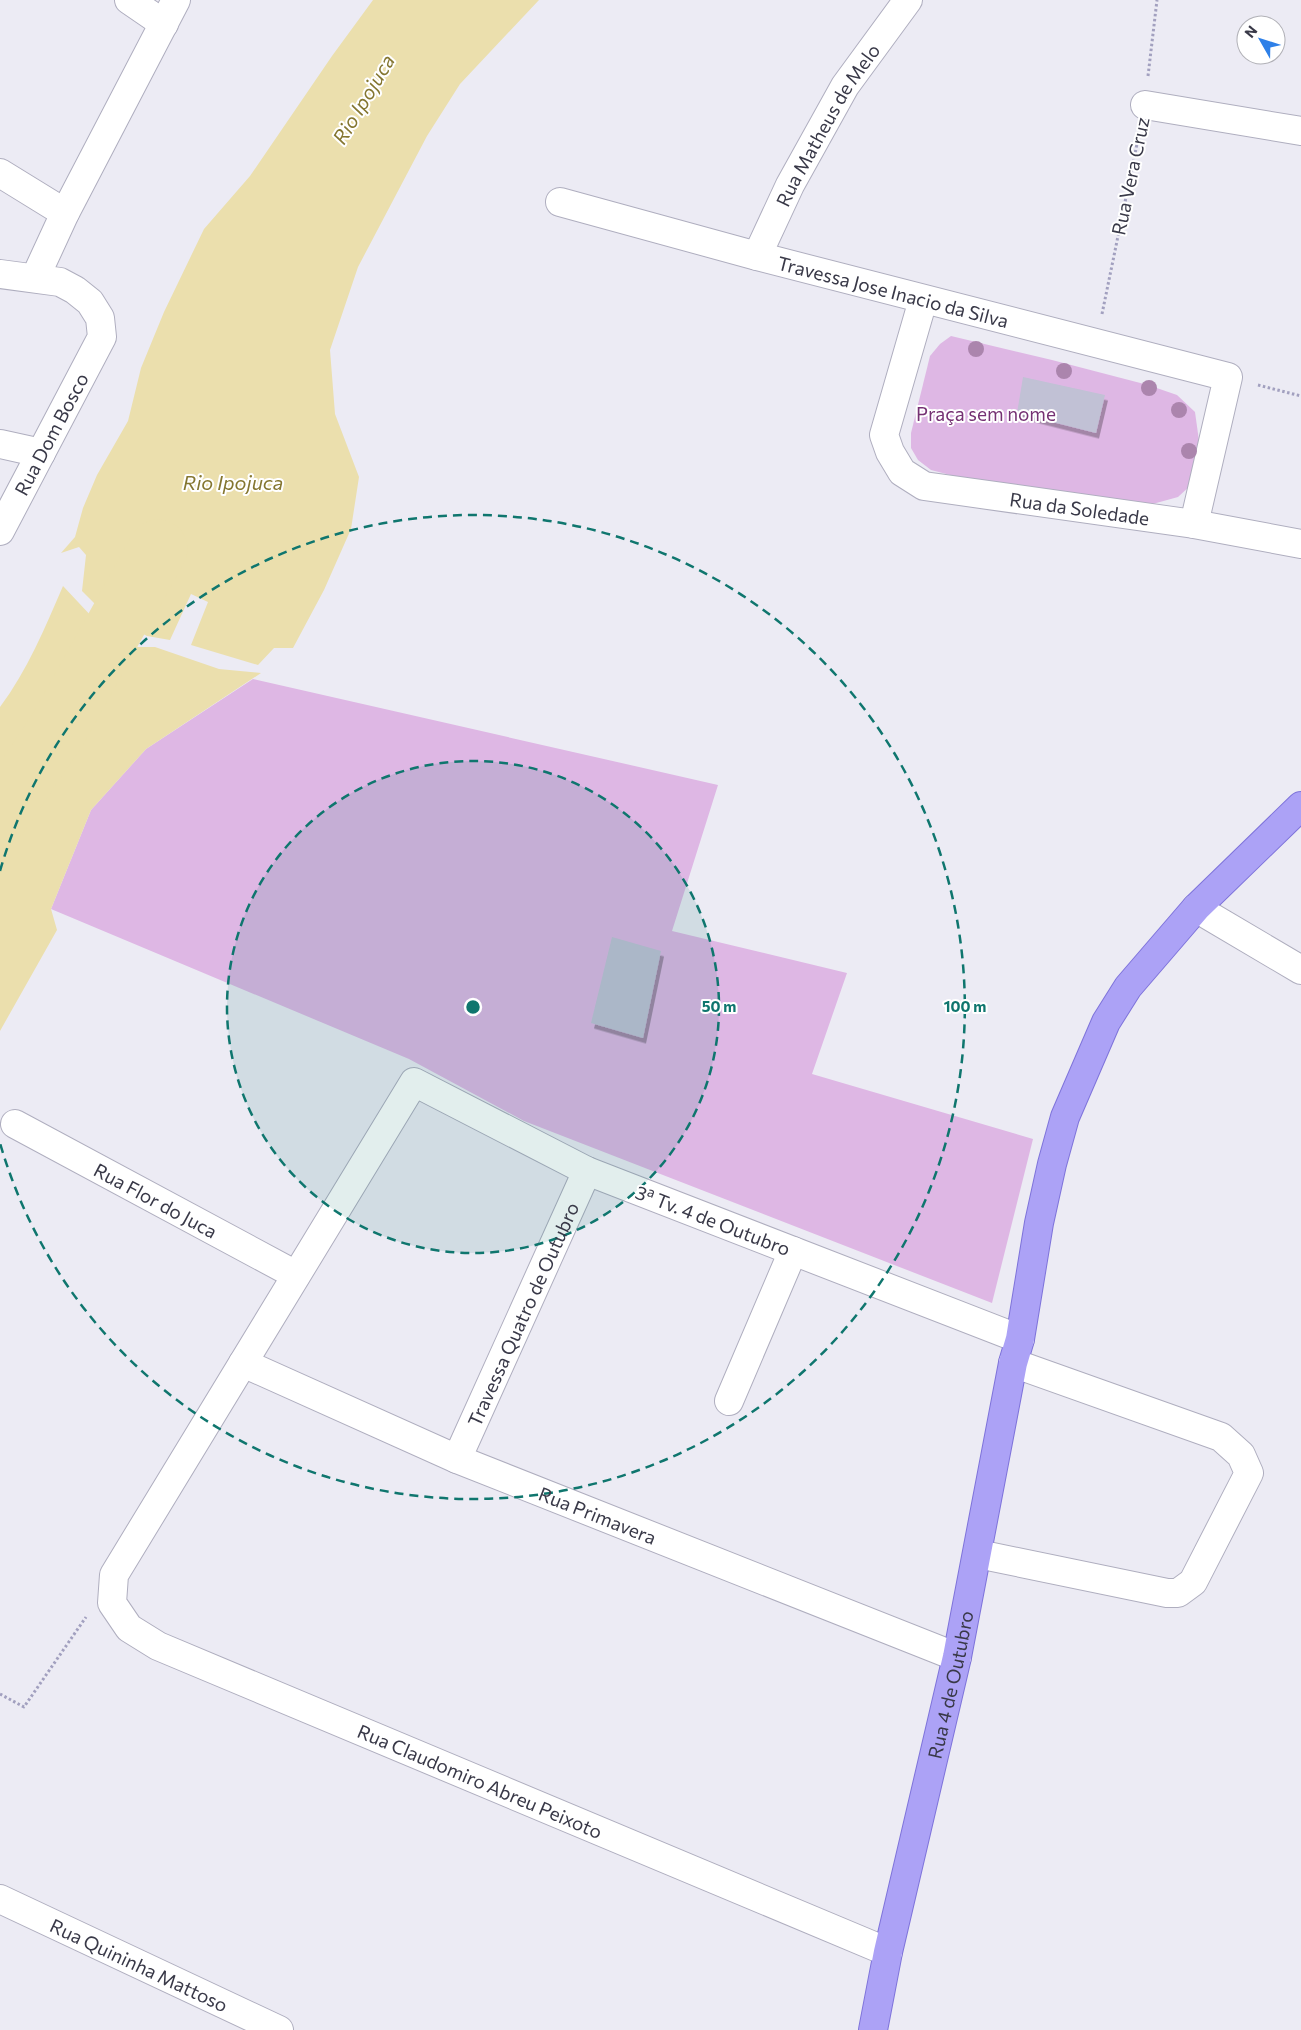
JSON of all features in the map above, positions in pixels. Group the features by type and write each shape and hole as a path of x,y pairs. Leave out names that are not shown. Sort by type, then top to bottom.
{"main road":[{"name":"Rua 4 de Outubro","path":"873,2030 888,1952 957,1657 1017,1351 1039,1223 1052,1164 1066,1117 1106,1022 1128,987 1196,908 1301,806"}],"street":[{"path":"130,0 164,24"},
{"path":"0,274 36,278 65,213 176,0"},
{"name":"Rua Matheus de Melo","path":"757,256 790,185 845,86 908,0"},
{"name":"Rua Vera Cruz","path":"1145,104 1301,130"},
{"path":"0,173 65,213"},
{"name":"Travessa Jose Inacio da Silva","path":"560,202 923,300 1228,377"},
{"name":"Rua Dom Bosco","path":"0,531 102,337 100,318 90,302 75,290 60,282 36,278"},
{"name":"Rua da Soledade","path":"923,300 884,435 890,452 902,472 924,486 1194,524 1301,544"},
{"path":"1194,524 1228,377"},
{"path":"0,444 42,453"},
{"path":"1196,908 1301,970"},
{"name":"3ª Tv. 4 de Outubro","path":"296,1275 414,1082 587,1171 793,1251 1017,1351 1221,1437 1241,1455 1249,1473 1193,1582 1178,1593 1167,1593 978,1554"},
{"name":"Rua Flor do Juca","path":"15,1124 296,1275"},
{"name":"Travessa Quatro de Outubro","path":"457,1459 587,1171"},
{"path":"728,1401 793,1251"},
{"path":"243,1363 296,1275"},
{"name":"Rua Primavera","path":"243,1363 457,1459 957,1657"},
{"name":"Rua Claudomiro Abreu Peixoto","path":"243,1363 114,1575 112,1603 129,1628 158,1646 888,1952"},
{"name":"Rua Quininha Mattoso","path":"0,1899 279,2030"}],"path":[{"path":"1145,104 1157,0"},
{"name":"Rua Vera Cruz","path":"1096,344 1145,104"},
{"path":"1228,377 1301,396"},
{"path":"0,1694 24,1707 86,1616"}],"green space":[{"name":"Praça sem nome","path":"951,336 1148,385 1177,395 1195,412 1200,448 1191,485 1178,497 1149,505 958,477 931,470 918,460 911,448 911,433 930,356 940,344"},
{"path":"253,679 718,785 672,931 847,973 812,1074 1033,1139 992,1303 524,1121 409,1059 51,909 91,810 146,749"}],"water":[{"name":"Rio Ipojuca","path":"373,0 539,0 460,84 427,136 358,267 330,350 335,414 359,477 351,529 324,590 293,648 274,648 258,665 191,645 208,602 191,594 170,640 147,636 98,607 82,591 86,555 79,547 61,553 75,537 83,508 97,475 128,421 141,368 164,312 204,229 250,176 332,56"},
{"path":"63,586 109,635 119,643 136,647 155,647 219,669 261,673 146,749 91,810 51,909 57,930 0,1031 0,707 27,664"}],"building":[{"path":"1023,377 1105,395 1096,433 1017,413"},
{"path":"612,937 661,951 643,1038 591,1023"}],"waterway":[{"name":"Rio Ipojuca","path":"0,815 58,729 158,549"}]}
